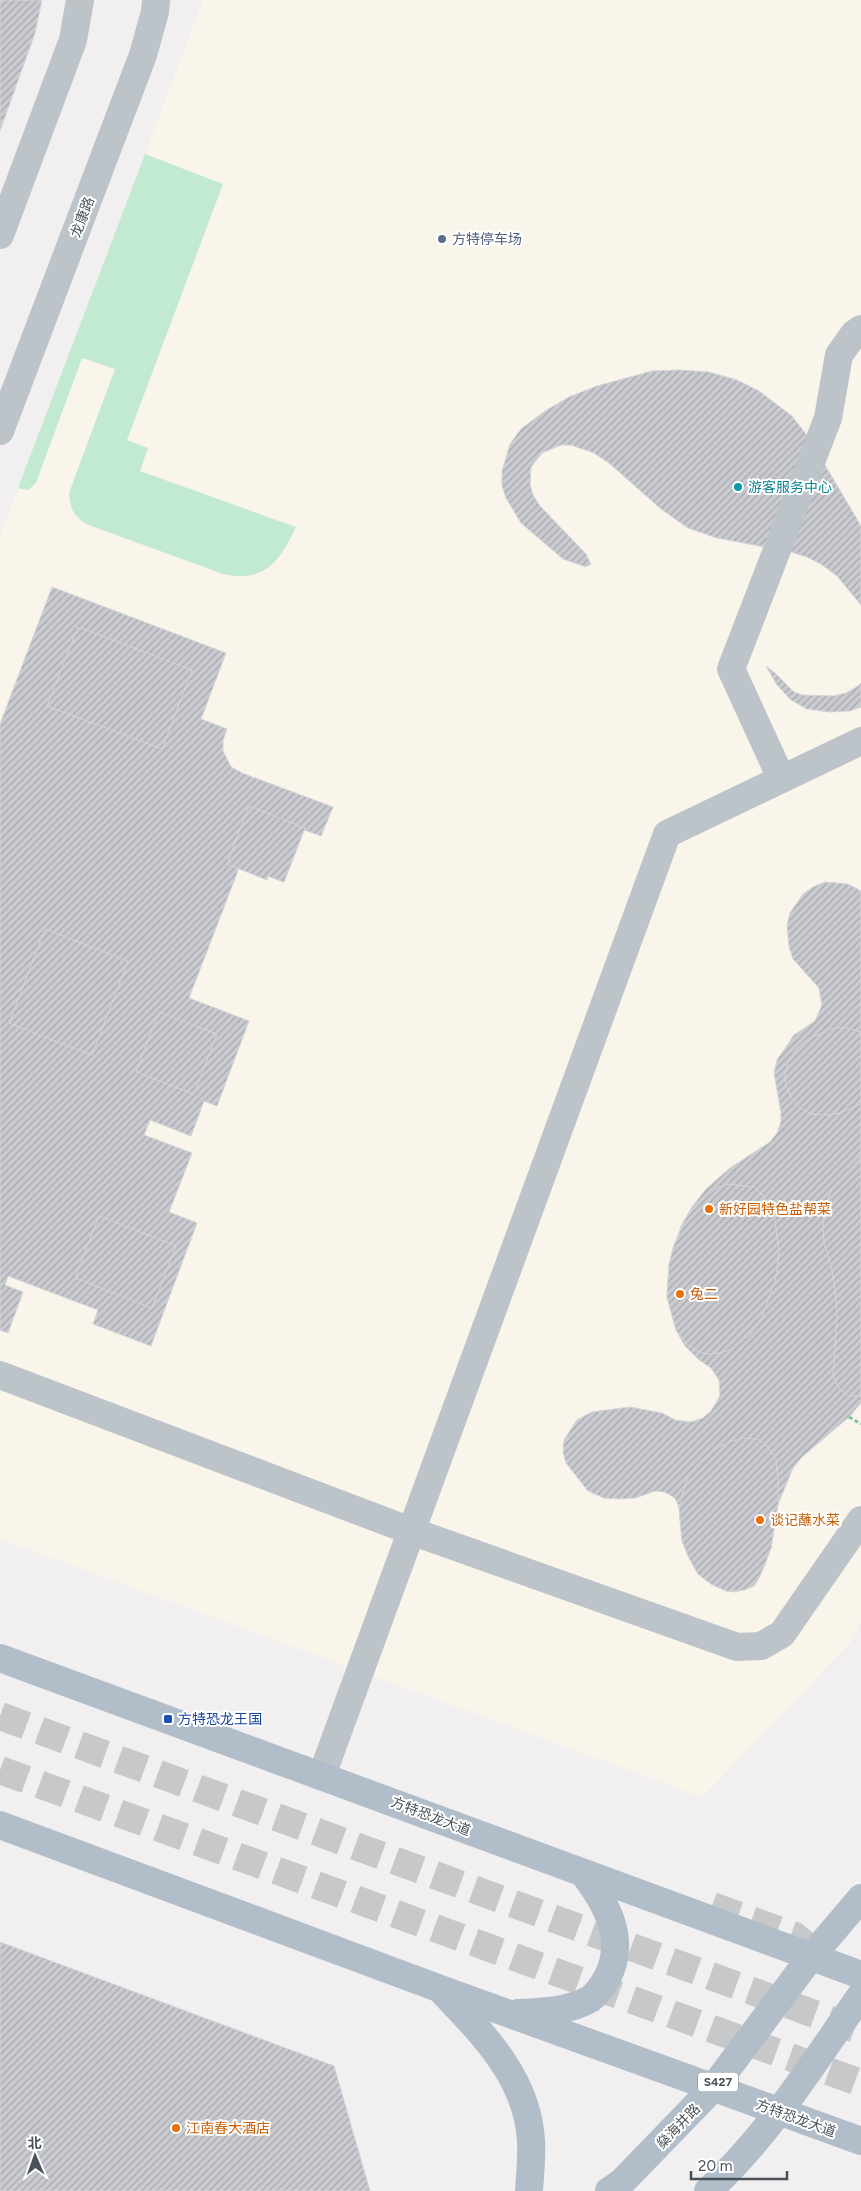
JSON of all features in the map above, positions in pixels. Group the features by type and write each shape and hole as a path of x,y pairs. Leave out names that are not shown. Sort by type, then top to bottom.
{"main road":[{"name":"方特恐龙大道","path":"0,1658 810,1958 861,1975"},
{"name":"方特恐龙大道","path":"0,1825 438,1988 861,2142"},
{"path":"512,2014 547,2011 590,1998 604,1983 613,1966 616,1948 614,1927 607,1908 597,1890 583,1874"},
{"name":"S427","path":"810,1958 861,1898"},
{"name":"燊海井路","path":"610,2191 628,2176 713,2088 810,1958"},
{"path":"438,1988 492,2047 513,2076 524,2106 531,2140 529,2191"},
{"path":"708,2191 723,2177 779,2112 861,1994"}],"street":[{"path":"0,235 73,40 80,0"},
{"name":"龙康路","path":"0,431 144,55 155,12 156,0"},
{"path":"781,778 731,669 828,418 839,355 854,334 861,329"},
{"path":"322,1776 667,834 861,741"},
{"path":"0,1375 411,1531 737,1647 761,1646 782,1634 861,1520"}],"path":[{"path":"849,1417 861,1424"}],"shaded area":[{"path":"203,0 861,0 861,1622 850,1643 702,1797 0,1539 0,536"}],"green space":[{"path":"145,154 223,184 127,440 148,448 140,471 296,527 277,559 269,567 250,575 223,574 86,524 75,514 71,507 69,493 115,369 82,358 36,483 28,490 18,488"}],"building":[{"path":"0,0 42,0 35,33 0,131"},
{"name":"游客服务中心","path":"652,371 709,372 737,380 759,391 792,416 809,438 861,526 861,605 837,576 821,564 791,552 717,538 688,528 661,509 609,463 594,453 571,445 561,445 542,453 531,467 530,484 533,495 540,506 586,554 591,564 586,567 563,559 521,523 506,498 502,486 502,471 510,444 521,429 545,411 569,397 597,386"},
{"path":"52,587 226,653 201,719 227,729 223,740 223,751 231,767 242,773 333,807 321,836 304,830 284,882 268,876 267,880 239,868 189,998 249,1021 217,1106 204,1101 191,1136 150,1120 144,1135 192,1153 169,1212 197,1223 151,1346 93,1324 98,1310 8,1276 5,1285 23,1292 8,1333 0,1330 0,724"},
{"path":"78,627 192,670 162,749 47,706"},
{"path":"766,666 794,692 803,695 833,696 846,693 861,683 861,707 850,711 829,712 807,709 791,700 777,685"},
{"path":"249,806 305,828 284,882 268,876 267,880 227,864"},
{"path":"825,882 848,884 861,891 861,1403 849,1417 802,1457 793,1468 778,1504 771,1548 763,1570 754,1586 736,1592 726,1591 711,1584 698,1574 689,1558 682,1541 679,1507 675,1498 665,1492 655,1491 635,1498 604,1498 588,1491 566,1463 563,1452 564,1440 577,1420 592,1412 630,1407 662,1413 675,1420 691,1422 703,1418 711,1411 720,1395 719,1380 711,1368 698,1359 685,1346 676,1330 667,1297 669,1265 681,1226 692,1207 706,1189 730,1168 770,1142 777,1133 781,1122 781,1113 774,1073 777,1060 794,1035 815,1021 822,1005 819,988 793,959 789,946 787,925 790,913 803,894"},
{"path":"45,929 128,961 92,1055 9,1023"},
{"path":"159,1012 217,1034 194,1094 136,1072"},
{"path":"843,1027 861,1032 861,1104 840,1113 827,1115 812,1114 800,1108 791,1097 786,1086 785,1074 789,1061 796,1049 807,1040 830,1029"},
{"path":"861,1157 861,1396 848,1396 839,1388 833,1376 837,1318 836,1296 832,1270 824,1243 823,1224 825,1205 833,1187"},
{"path":"730,1184 754,1187 764,1197 774,1213 779,1252 776,1277 762,1317 751,1334 729,1350 709,1354 697,1351 686,1343 676,1330 667,1297 669,1265 673,1248 685,1219 705,1197 718,1187"},
{"path":"99,1216 176,1246 152,1308 75,1278"},
{"path":"742,1438 758,1439 768,1447 776,1459 778,1504 771,1548 759,1578 754,1586 744,1590 726,1591 711,1584 698,1574 689,1558 682,1541 679,1507 687,1479 698,1464 713,1450"},
{"name":"江南春大酒店","path":"0,1942 334,2066 370,2191 0,2191"}],"tunnel":[{"path":"0,1716 861,2031"},
{"path":"0,1770 861,2083"},
{"path":"712,1906 795,1936 822,1960"}],"place":[{"name":"方特停车场","path":"442,239"},
{"name":"游客服务中心","path":"738,487"},
{"name":"新好园特色盐帮菜","path":"709,1209"},
{"name":"兔二","path":"680,1294"},
{"name":"谈记蘸水菜","path":"760,1520"},
{"name":"方特恐龙王国","path":"168,1719"},
{"name":"江南春大酒店","path":"176,2128"}]}
